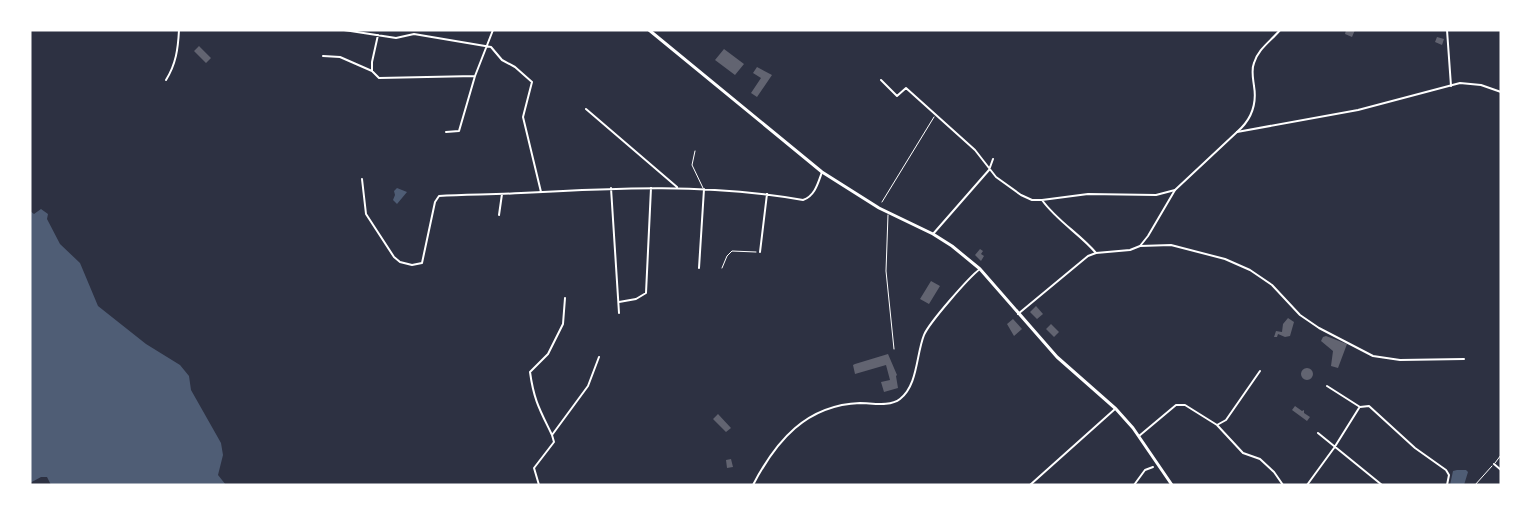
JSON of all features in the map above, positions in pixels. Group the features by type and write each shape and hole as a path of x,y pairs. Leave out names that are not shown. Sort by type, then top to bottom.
{"main road":[{"path":"649,30 822,172 857,196 933,234 980,269 1063,362 1116,409 1139,436 1172,485"}],"street":[{"path":"166,80 174,68 179,30"},
{"path":"344,30 396,38 414,34 491,47 502,60 532,82 523,117 541,192"},
{"path":"446,132 459,131 475,76 493,30"},
{"path":"1140,246 1175,190 1244,126 1255,98 1252,69 1255,59 1280,30"},
{"path":"1447,30 1451,86"},
{"path":"372,71 378,35"},
{"path":"323,56 340,57 372,71 379,78 475,76"},
{"path":"881,80 897,96 906,88 975,150 989,170 1006,185 1032,200 1088,194 1156,195 1175,190"},
{"path":"1237,132 1358,110 1470,83 1501,92"},
{"path":"586,109 677,187"},
{"path":"933,234 989,170 993,159"},
{"path":"362,179 366,214 397,260 412,265 422,263 435,202 439,196 677,187 767,194 803,200 809,198 822,172"},
{"path":"611,188 619,313"},
{"path":"619,302 636,299 646,292 651,188"},
{"path":"699,268 704,189"},
{"path":"498,215 502,194"},
{"path":"760,252 767,194"},
{"path":"1042,200 1096,253"},
{"path":"1018,314 1074,266 1096,253 1130,250 1140,246 1171,245 1225,259 1250,270 1272,285 1300,315 1319,328 1373,356 1400,360 1464,359"},
{"path":"753,485 778,444 808,419 844,405 888,403 900,399 907,391 915,372 926,331 975,272 980,269"},
{"path":"539,485 534,468 554,442 539,412 532,391 530,372 548,354 563,324 565,298"},
{"path":"552,435 588,386 599,357"},
{"path":"1217,425 1226,420 1260,371"},
{"path":"1327,386 1360,407 1369,406 1415,448 1446,470 1449,474 1447,485"},
{"path":"1139,436 1176,405 1185,405 1217,425 1243,453 1260,459 1274,472 1283,485"},
{"path":"1307,485 1360,407"},
{"path":"1030,485 1116,409"},
{"path":"1318,433 1382,485"},
{"path":"1494,464 1501,470"},
{"path":"1134,485 1145,470 1153,467"}],"lane":[{"path":"882,202 935,115"},
{"path":"695,152 692,165 704,189"},
{"path":"888,213 886,271 894,349"},
{"path":"1475,485 1501,455"}],"path":[{"path":"722,268 732,251 760,252"}],"water":[{"path":"397,188 407,192 397,204 393,200 394,191"},
{"path":"41,209 48,214 47,219 60,244 80,263 98,306 146,344 180,365 189,376 191,390 221,443 223,455 218,475 226,485 51,485 47,477 41,477 30,483 30,211 34,214"},
{"path":"1453,471 1468,472 1464,485 1450,485"}],"building":[{"path":"1346,30 1355,30 1352,37 1345,34"},
{"path":"1437,37 1444,39 1442,45 1435,42"},
{"path":"199,46 211,58 206,63 194,51"},
{"path":"724,49 744,64 735,75 715,60"},
{"path":"757,67 772,75 757,97 751,93 761,78 753,73"},
{"path":"980,249 984,256 981,261 975,255"},
{"path":"931,281 940,286 929,304 920,299"},
{"path":"1036,306 1043,314 1037,319 1030,312"},
{"path":"1288,318 1294,322 1290,336 1285,337 1278,334 1274,337 1276,331 1282,332 1283,324"},
{"path":"1013,319 1022,329 1014,336 1007,324"},
{"path":"1051,324 1059,332 1054,337 1046,329"},
{"path":"1326,336 1347,344 1338,368 1331,366 1333,351 1321,341"},
{"path":"888,354 897,375 898,388 884,392 881,382 890,380 886,365 855,374 853,365"},
{"path":"1309,368 1313,374 1309,380 1305,380 1301,372"},
{"path":"1295,406 1304,410 1304,413 1310,417 1307,421 1292,410"},
{"path":"718,414 731,428 726,432 713,419"},
{"path":"731,459 733,467 727,468 726,460"}]}
